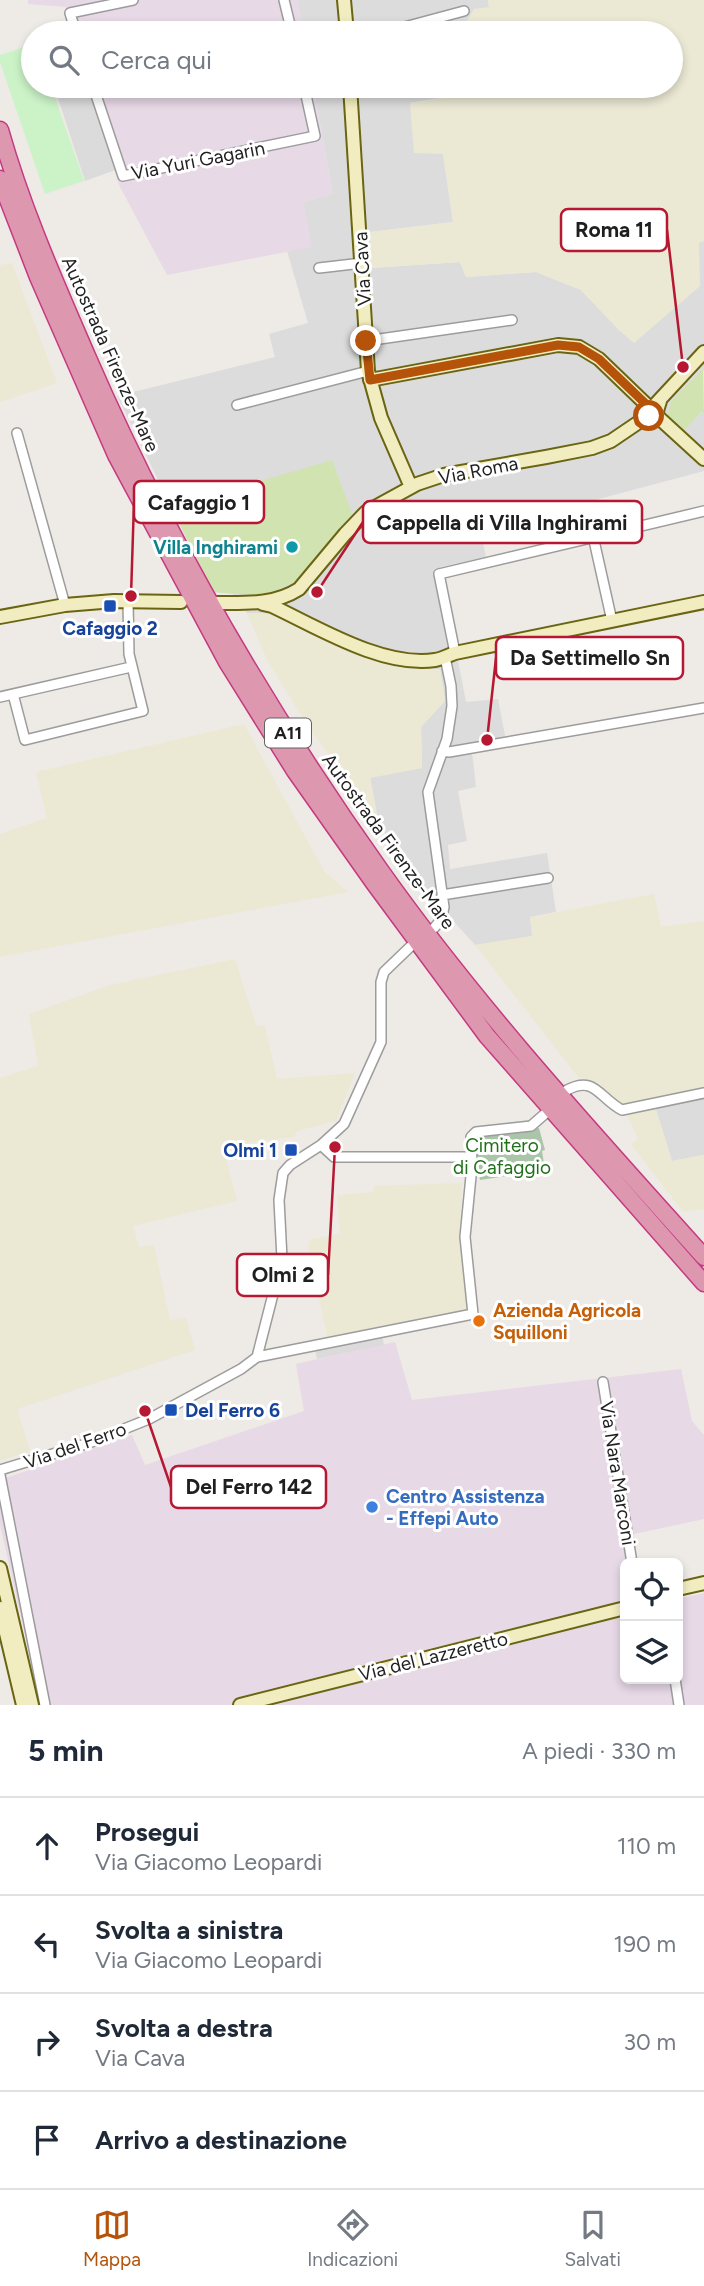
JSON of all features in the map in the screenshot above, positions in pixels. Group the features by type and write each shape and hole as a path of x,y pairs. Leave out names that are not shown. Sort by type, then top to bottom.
{"highway":[{"name":"Autostrada Firenze-Mare","path":"0,130 10,166 51,273 129,452 174,541 248,669 309,767 382,872 499,1025 704,1257"},
{"name":"Autostrada Firenze-Mare","path":"0,179 38,277 116,455 221,650 295,771 487,1036 704,1283"}],"street":[{"path":"72,21 69,13 133,0"},
{"path":"284,0 289,21"},
{"path":"344,0 346,21"},
{"path":"427,21 464,11"},
{"name":"Via Yuri Gagarin","path":"97,98 123,176 315,136 307,98"},
{"name":"Via Cava","path":"351,98 369,376 388,438 411,487"},
{"path":"319,268 362,263"},
{"path":"366,341 512,320"},
{"path":"237,405 369,376 558,345 579,347 599,359 704,459"},
{"name":"Via Roma","path":"217,603 259,603 283,598 299,589 361,516 411,487 444,475 592,448 618,438 654,413 664,395 704,352"},
{"path":"17,433 65,604"},
{"path":"434,928 443,916 428,792 447,739 452,706 450,655 439,574 704,511"},
{"path":"593,536 612,621"},
{"path":"299,589 293,606 301,621"},
{"path":"13,694 24,740 143,710 131,667 128,602"},
{"path":"0,617 65,604 181,602"},
{"path":"259,603 272,606 339,640 396,658 433,661 450,655 704,602"},
{"path":"0,697 131,667"},
{"path":"442,751 449,752 704,708"},
{"path":"442,895 548,878"},
{"path":"411,946 384,972 381,1042 344,1124 321,1146 297,1160 283,1173 279,1200 282,1259 257,1357 473,1314 466,1237 472,1134 531,1126 547,1112"},
{"path":"567,1090 579,1084 587,1084 622,1110 704,1093"},
{"path":"321,1146 334,1157 470,1157"},
{"name":"Via del Ferro","path":"45,1705 0,1473 89,1443 149,1419 241,1369 257,1357"},
{"name":"Via Nara Marconi","path":"603,1382 631,1558"},
{"path":"0,1569 32,1705"},
{"path":"683,1589 704,1583"},
{"path":"0,1608 23,1705"},
{"name":"Via del Lazzeretto","path":"240,1705 620,1609"},
{"path":"676,1684 679,1705"}],"shaded area":[{"path":"28,0 297,0 301,21 70,21 66,7 28,4"},
{"path":"297,0 488,0 489,7 469,21 301,21"},
{"path":"488,0 704,0 704,241 699,243 700,286 634,343 581,290 536,272 466,277 460,262 371,268 370,232 453,222 443,154 414,153 410,103 444,98 683,98 683,21 467,21 474,9 489,7"},
{"path":"58,98 97,98 121,168 85,181"},
{"path":"93,98 315,98 333,194 303,202 312,247 167,275 119,185"},
{"path":"315,98 438,98 410,103 443,154 453,222 370,232 371,268 460,262 466,277 536,272 581,290 635,343 699,242 704,241 704,370 671,401 704,414 704,471 505,524 499,502 476,509 486,557 440,567 466,702 498,699 507,746 472,752 476,787 458,791 467,841 448,845 450,869 547,853 556,912 530,917 533,936 475,945 437,903 379,825 370,777 422,768 421,727 445,701 440,670 404,668 361,655 311,635 276,614 247,613 233,594 213,592 117,396 275,357 269,334 308,323 287,251 311,246 303,202 333,194"},
{"path":"12,263 57,383 0,402 0,265"},
{"path":"247,613 276,614 311,635 403,668 440,669 445,701 421,727 422,768 370,778 379,825 304,720 268,662"},
{"path":"244,724 324,871 348,892 0,957 0,834 47,818 36,772"},
{"path":"654,894 661,927 704,921 704,1089 653,1101 672,1161 704,1155 704,1209 683,1212 631,1144 638,1139 621,1103 597,1082 578,1077 475,945 532,936 530,917"},
{"path":"235,959 256,1025 265,1026 277,1079 355,1073 336,1121 297,1131 294,1137 223,1146 237,1201 133,1226 139,1247 154,1245 170,1320 186,1318 195,1350 17,1409 30,1451 0,1461 0,1078 38,1066 29,1014 110,985"},
{"path":"704,1089 704,1155 672,1161 653,1100"},
{"path":"462,1183 460,1237 469,1311 328,1341 308,1245 311,1239 340,1234 337,1195 373,1192 374,1186"},
{"path":"382,1335 384,1345 317,1359 315,1350"},
{"path":"395,1342 412,1400 681,1369 692,1421 704,1435 704,1519 634,1534 637,1558 620,1558 620,1684 683,1684 683,1598 704,1593 704,1705 41,1705 0,1525 0,1480 132,1435 145,1465 304,1411 296,1364"}],"green space":[{"path":"21,48 21,98 55,98 84,181 45,194 0,62 0,55"},
{"path":"703,369 704,414 701,412 683,432 667,418 671,401"},
{"path":"332,460 353,516 295,581 266,596 213,592 171,507"},
{"name":"Cimitero di Cafaggio","path":"539,1128 545,1150 542,1151 545,1170 480,1180 474,1138"}],"place":[{"name":"Roma 11","path":"683,367"},
{"name":"Villa Inghirami","path":"292,547"},
{"name":"Cappella di Villa Inghirami","path":"317,592"},
{"name":"Cafaggio 1","path":"131,596"},
{"name":"Cafaggio 2","path":"110,606"},
{"name":"Da Settimello Sn","path":"487,740"},
{"name":"Olmi 2","path":"335,1147"},
{"name":"Olmi 1","path":"291,1150"},
{"name":"Azienda Agricola Squilloni","path":"479,1321"},
{"name":"Del Ferro 6","path":"171,1410"},
{"name":"Del Ferro 142","path":"145,1411"},
{"name":"Centro Assistenza - Effepi Auto","path":"372,1507"}],"route":[{"path":"366,341 370,380 558,345 579,347 599,359 651,409 639,422 649,416"}]}
